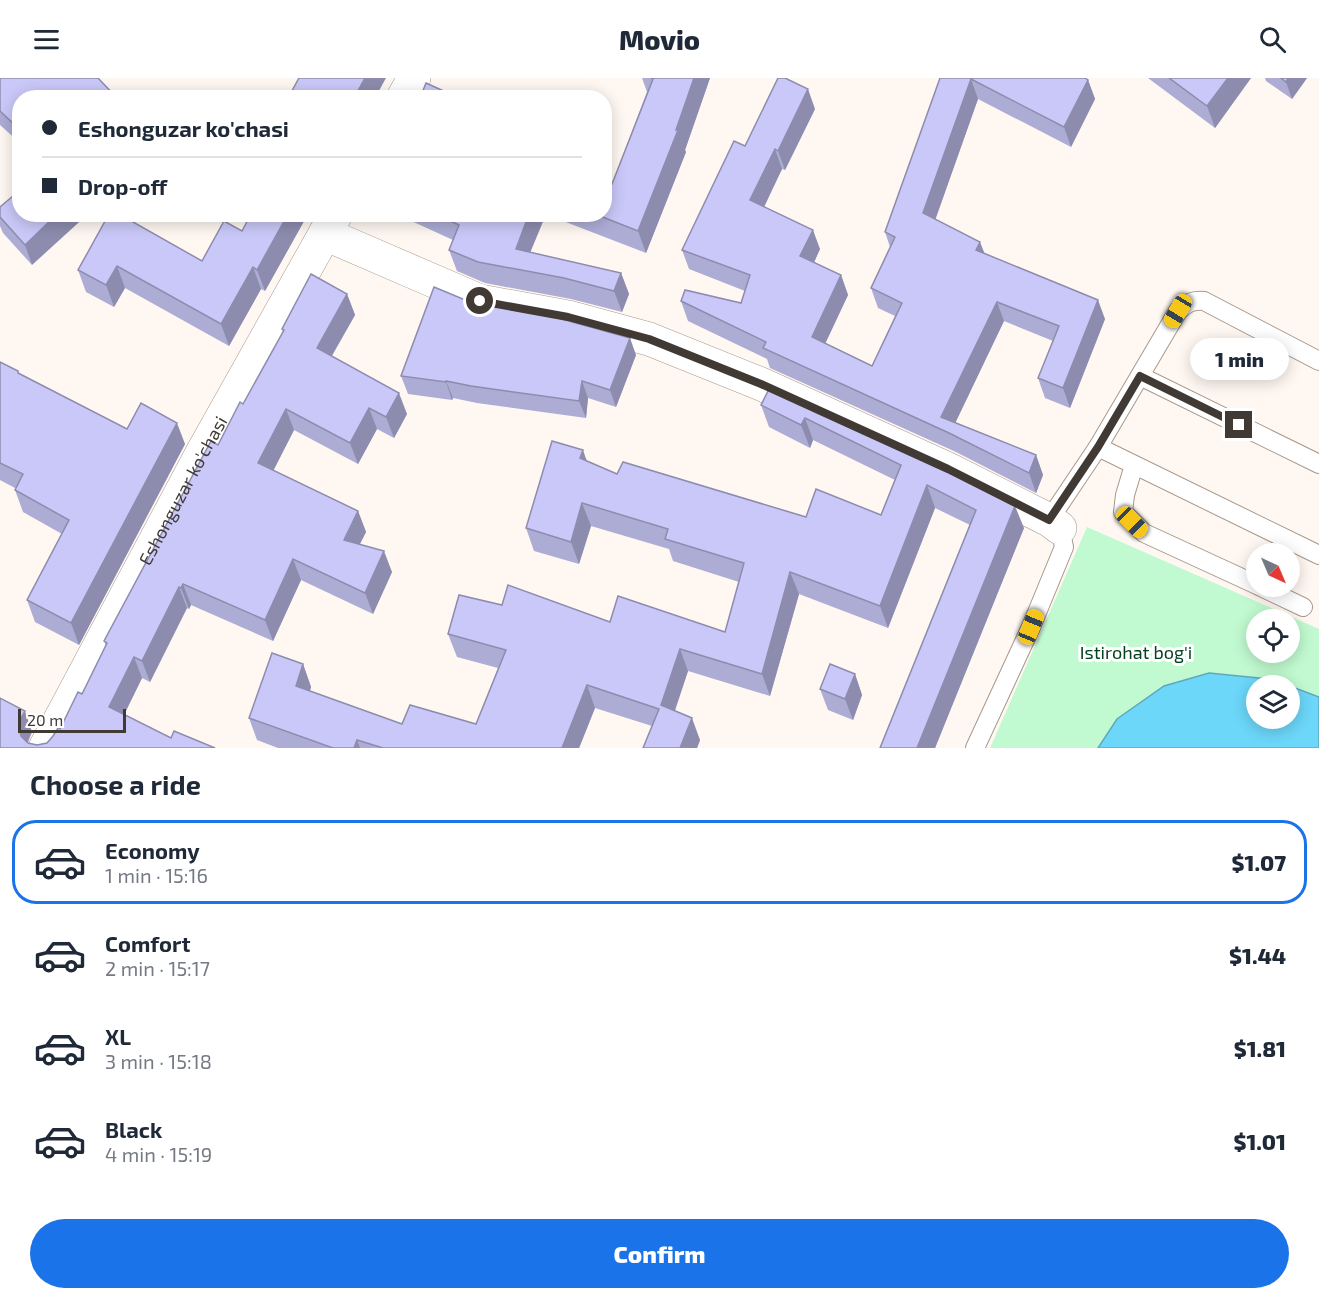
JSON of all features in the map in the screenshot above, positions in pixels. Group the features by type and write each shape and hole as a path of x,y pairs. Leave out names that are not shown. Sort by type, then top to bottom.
{"street":[{"name":"Eshonguzar ko'chasi","path":"45,748 202,453 331,224 480,301 568,317 649,339 761,384 948,469 1055,524"}],"lane":[{"path":"975,748 1031,627 1064,547 1055,524 1178,311 1193,300 1204,301 1319,361"},
{"path":"1140,376 1319,464"},
{"path":"1098,447 1319,555"},
{"path":"1134,465 1125,495 1123,513 1144,533 1246,580"},
{"path":"1282,597 1303,607"}],"green space":[{"name":"Istirohat bog'i","path":"1087,527 1274,609 1246,609 1246,663 1300,663 1300,621 1319,629 1319,748 990,748"}],"water":[{"path":"1209,673 1246,677 1246,729 1300,729 1300,690 1319,697 1319,748 1098,748 1117,719 1164,686"}],"building":[{"path":"0,78 98,78 109,90 12,90 12,122 0,111"},
{"path":"299,78 365,78 358,90 292,90"},
{"path":"651,78 694,78 676,130 678,130 638,231 612,221 612,184 653,79"},
{"path":"778,78 785,78 808,89 778,151 775,149 750,200 813,230 800,256 841,275 812,337 872,366 902,303 871,288 895,237 885,232 940,78 1085,78 1088,80 1064,127 971,79 923,213 980,242 976,250 1098,300 1063,388 1038,378 1059,326 997,302 941,417 1036,455 1029,473 949,433 763,348 766,342 681,301 685,290 741,303 750,275 682,250 734,141 745,146"},
{"path":"1169,78 1228,78 1207,106"},
{"path":"426,83 441,90 423,90"},
{"path":"12,197 12,222 49,222 25,245 0,217 0,207"},
{"path":"105,222 133,222 202,261 223,222 242,231 247,222 284,222 257,270 253,267 221,324 117,266 106,285 78,270"},
{"path":"452,222 526,222 516,249 621,273 614,291 564,278 478,262 449,250 459,225"},
{"path":"311,274 347,294 317,348 399,393 386,417 369,408 350,443 286,409 258,463 358,511 344,540 384,551 365,593 293,559 265,620 183,584 181,588 179,587 142,661 134,657 109,707 171,738 174,731 215,748 0,748 0,698 25,711 19,728 21,736 28,743 37,745 47,743 58,728 60,729 78,692 82,694 107,643 104,641 211,441 218,445 240,402 243,404 284,330 282,329"},
{"path":"434,287 470,302 558,318 630,338 610,390 582,381 579,401 401,376"},
{"path":"0,362 127,429 141,403 177,423 71,623 27,600 69,520 15,490 23,474 0,463"},
{"path":"769,389 932,464 1015,506 917,748 880,748 976,510 927,485 880,606 790,572 762,674 680,649 661,705 692,718 680,748 643,748 659,709 587,685 562,748 383,748 357,740 354,748 333,748 249,718 272,653 303,664 296,686 402,724 410,705 476,724 506,650 448,634 459,595 502,605 508,585 610,622 618,596 725,632 744,563 665,539 668,529 582,503 571,542 526,528 552,441 583,450 580,458 617,474 623,462 806,517 816,489 881,515 901,465 805,418 801,425 761,405"},
{"path":"830,664 855,674 845,699 820,689"}],"route":[{"path":"480,301 568,317 649,339 761,384 948,469 1049,520 1098,447 1140,376 1239,425"}]}
